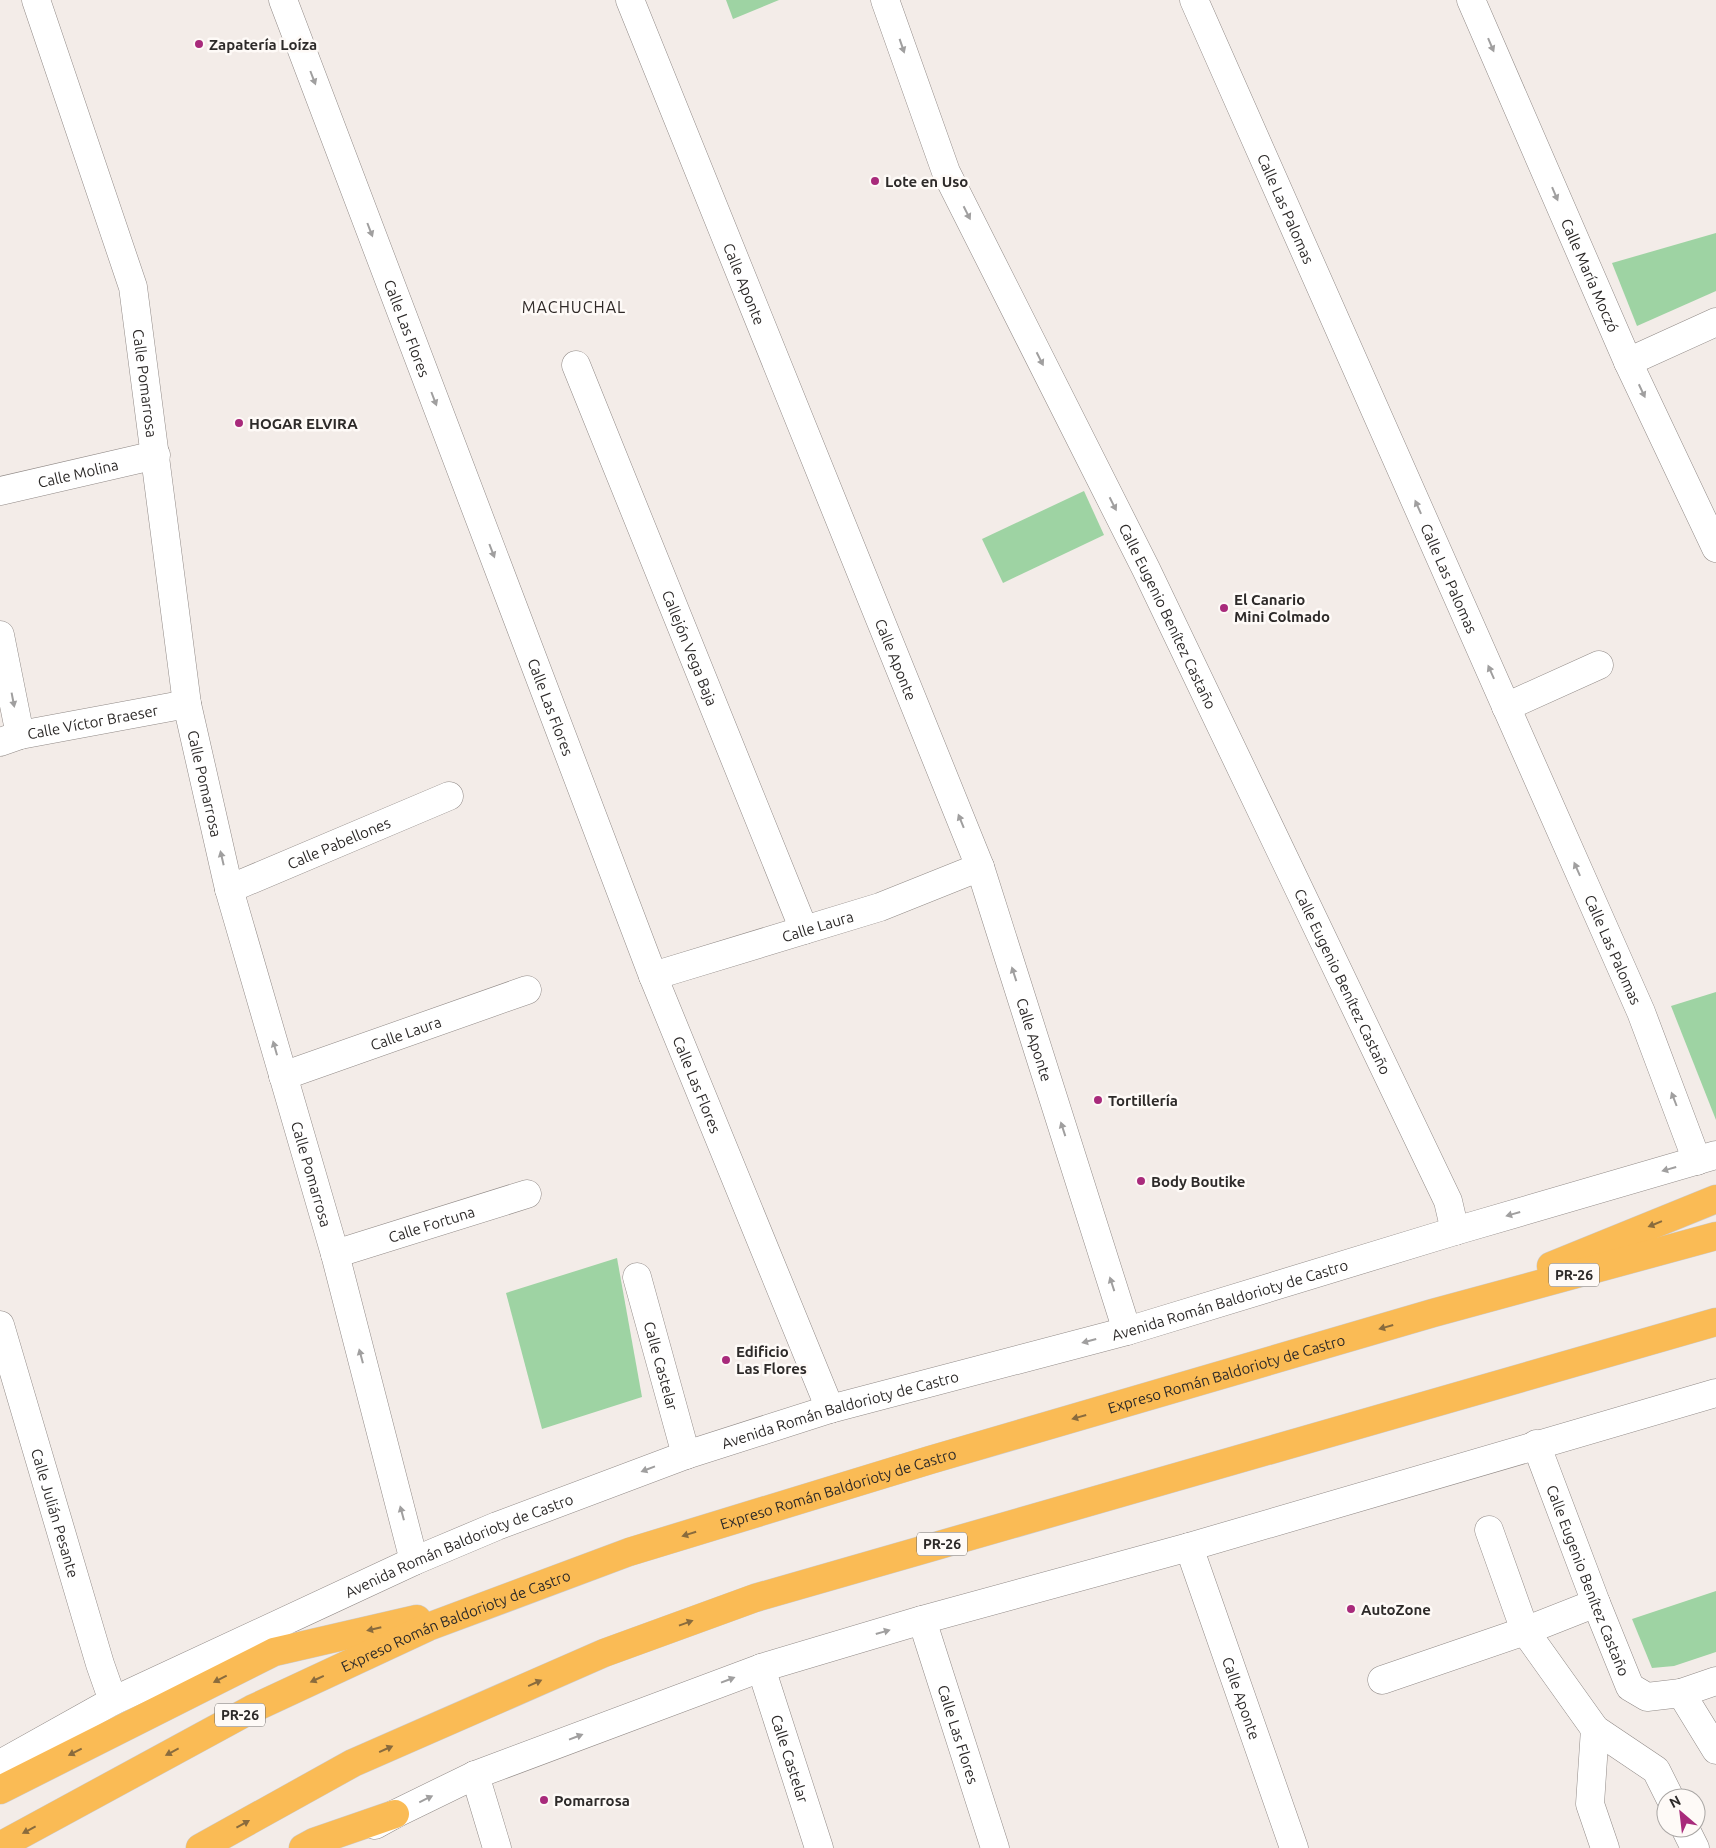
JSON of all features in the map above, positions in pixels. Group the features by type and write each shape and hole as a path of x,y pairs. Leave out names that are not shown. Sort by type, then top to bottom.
{"highway":[{"path":"1433,1314 1716,1199"},
{"name":"Expreso Román Baldorioty de Castro","path":"0,1846 252,1709 428,1626 648,1546 930,1460 1433,1314 1716,1236"},
{"name":"PR-26","path":"200,1848 353,1764 604,1653 755,1598 1716,1322"},
{"path":"0,1790 274,1652 489,1603"},
{"path":"303,1848 314,1842 395,1814"}],"street":[{"name":"Calle Pomarrosa","path":"36,0 133,287 187,704 229,889 335,1254 414,1560"},
{"name":"Calle Las Flores","path":"283,0 653,976 830,1409"},
{"name":"Calle Aponte","path":"630,0 980,867 1127,1331"},
{"name":"Calle Eugenio Benítez Castaño","path":"885,0 946,172 1146,569 1448,1201 1455,1230"},
{"name":"Calle Las Palomas","path":"1194,0 1640,1012 1707,1158"},
{"name":"Calle María Moczó","path":"1471,0 1628,362 1716,548"},
{"path":"1628,362 1716,322"},
{"name":"Callejón Vega Baja","path":"576,365 804,930"},
{"name":"Calle Molina","path":"0,491 156,455"},
{"path":"0,635 10,739"},
{"path":"1506,708 1599,665"},
{"name":"Calle Víctor Braeser","path":"10,739 187,704"},
{"name":"Calle Pabellones","path":"229,889 449,796"},
{"name":"Calle Laura","path":"653,976 880,907 980,867"},
{"name":"Calle Laura","path":"283,1076 527,990"},
{"name":"Avenida Román Baldorioty de Castro","path":"0,1764 113,1701 414,1560 497,1526 686,1455 830,1409 1127,1331 1455,1230 1707,1158"},
{"name":"Calle Fortuna","path":"335,1254 528,1194"},
{"name":"Calle Castelar","path":"637,1277 686,1455"},
{"name":"Calle Julián Pesante","path":"0,1325 100,1664 113,1701"},
{"path":"337,1848 395,1814 474,1775 762,1668 922,1620 1189,1548 1536,1444 1716,1393"},
{"name":"Calle Eugenio Benítez Castaño","path":"1536,1444 1630,1687 1647,1697 1681,1692 1716,1681"},
{"path":"1489,1530 1525,1632 1595,1729 1656,1770 1665,1788"},
{"name":"Calle Aponte","path":"1189,1548 1294,1848"},
{"path":"1382,1680 1525,1632 1596,1603"},
{"name":"Calle Las Flores","path":"922,1620 995,1848"},
{"name":"Calle Castelar","path":"762,1668 818,1848"},
{"path":"1681,1692 1716,1750"},
{"path":"1595,1729 1590,1804 1605,1848"},
{"path":"474,1775 497,1848"}],"green space":[{"path":"726,0 779,0 733,19"},
{"path":"1716,233 1716,291 1637,326 1612,263"},
{"path":"1084,491 1104,535 1003,583 982,539"},
{"path":"1716,992 1716,1120 1671,1006"},
{"path":"617,1258 642,1397 542,1429 506,1293"},
{"path":"1716,1591 1716,1652 1674,1666 1652,1668 1632,1619"}],"place":[{"name":"Zapatería Loíza","path":"199,44"},
{"name":"Lote en Uso","path":"875,181"},
{"name":"HOGAR ELVIRA","path":"239,423"},
{"name":"El Canario Mini Colmado","path":"1224,608"},
{"name":"Tortillería","path":"1098,1100"},
{"name":"Body Boutike","path":"1141,1181"},
{"name":"Edificio Las Flores","path":"726,1360"},
{"name":"AutoZone","path":"1351,1609"},
{"name":"Pomarrosa","path":"544,1800"}],"district":[{"name":"MACHUCHAL","path":"574,307"}]}
